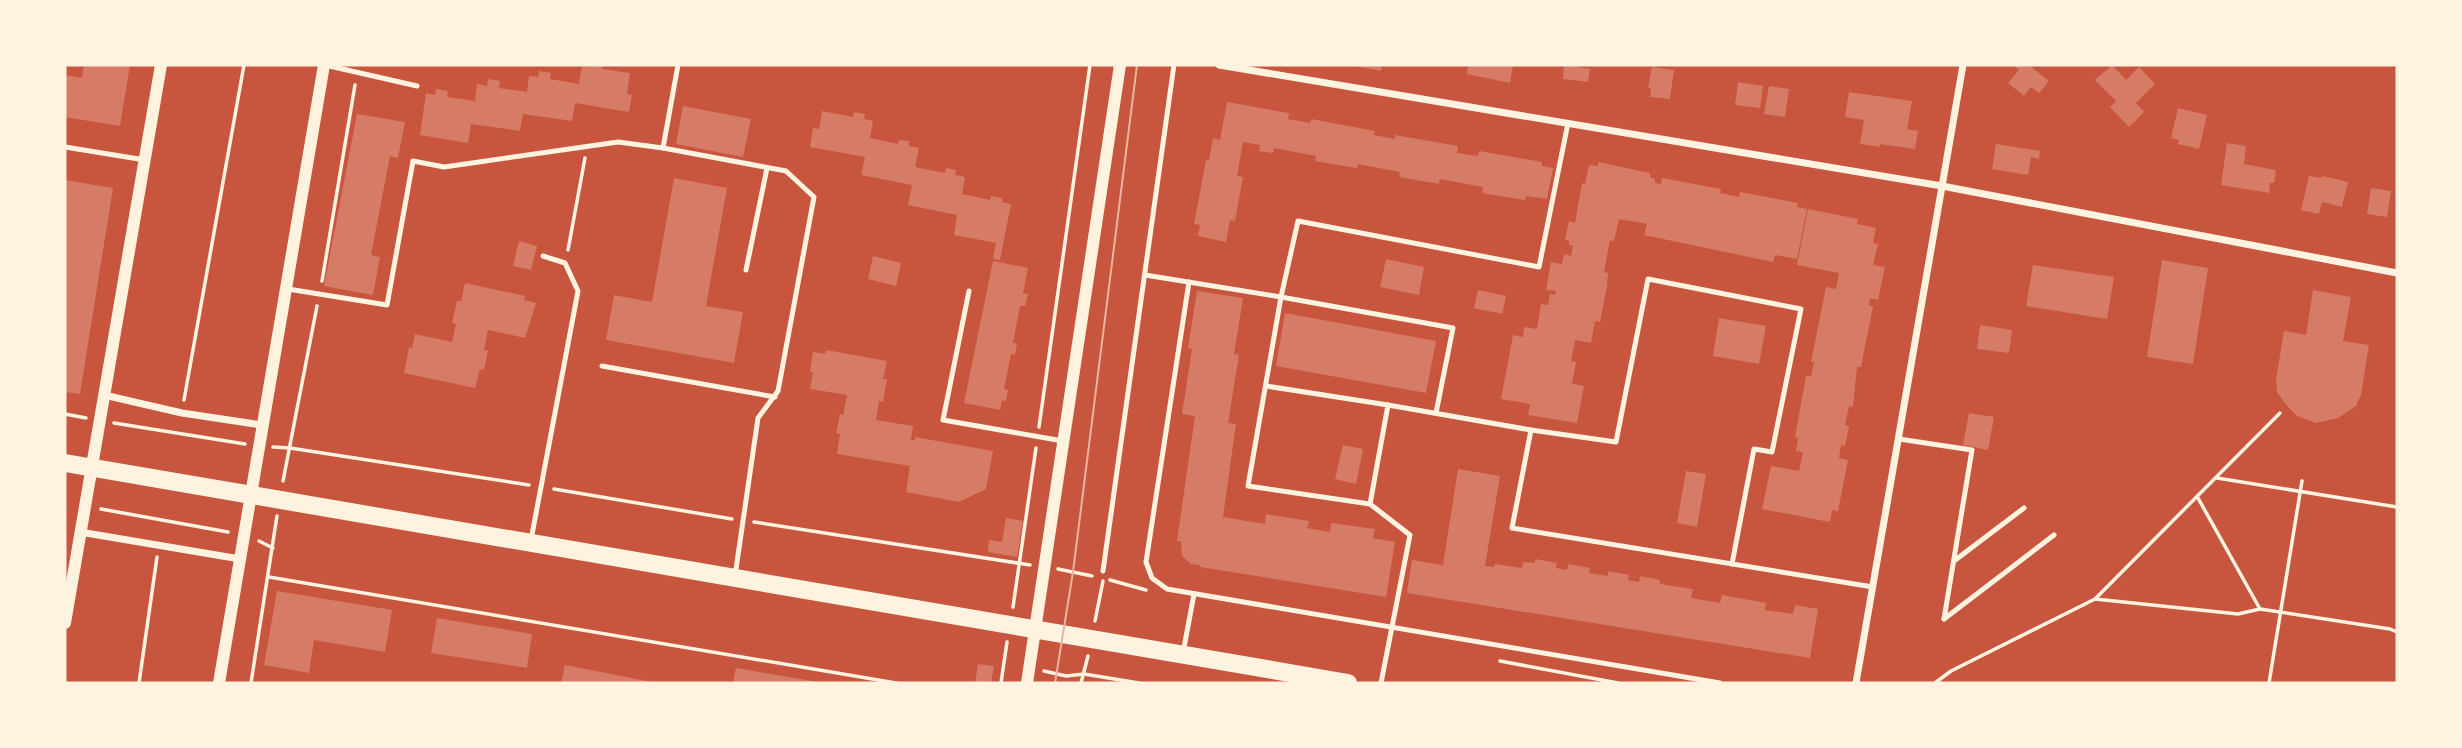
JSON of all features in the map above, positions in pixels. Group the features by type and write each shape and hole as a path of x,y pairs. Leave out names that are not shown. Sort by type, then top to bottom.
{"main road":[{"path":"65,463 1348,683"}],"street":[{"path":"65,623 161,65"},
{"path":"219,683 324,65"},
{"path":"1027,683 1120,65"},
{"path":"1219,65 1942,186 2397,273"},
{"path":"1856,683 1963,65"},
{"path":"104,395 182,413 262,425"},
{"path":"80,532 240,559"}],"lane":[{"path":"324,65 417,86"},
{"path":"663,148 678,65"},
{"path":"1102,571 1174,65"},
{"path":"1381,683 1410,535 1370,504 1248,486 1298,221 1539,267 1567,123"},
{"path":"286,288 387,305 413,161 444,167 618,142 786,172 814,197 775,397 758,418 735,578"},
{"path":"65,148 145,160"},
{"path":"746,270 767,168"},
{"path":"530,543 579,291 565,263 542,256"},
{"path":"1145,275 1453,328 1436,413"},
{"path":"1266,386 1616,442 1648,279 1801,309 1772,452 1754,449 1732,564"},
{"path":"1189,282 1146,562 1152,578 1167,589 1194,594 1720,683"},
{"path":"969,291 943,420 1063,441"},
{"path":"602,366 775,397"},
{"path":"1370,504 1388,405"},
{"path":"1531,430 1512,528 1873,587"},
{"path":"1899,439 1972,450 1944,619 2054,535"},
{"path":"1953,562 2024,508"},
{"path":"1183,655 1194,594"}],"path":[{"path":"178,435 244,65"},
{"path":"1020,563 1090,65"},
{"path":"565,263 587,146"},
{"path":"1935,683 1951,671 2095,599 2280,413"},
{"path":"2217,478 2397,507"},
{"path":"2269,683 2302,481"},
{"path":"2198,497 2260,609"},
{"path":"251,683 279,500"},
{"path":"85,506 244,534 273,548"},
{"path":"139,683 159,545"},
{"path":"269,577 896,683"},
{"path":"2095,599 2238,614 2260,609 2397,632"},
{"path":"1001,683 1004,663 1066,676 1084,674 1139,683"}],"building":[{"path":"84,65 130,65 120,126 65,117 65,75 82,78"},
{"path":"603,65 602,69 630,73 627,94 632,95 629,112 575,103 572,121 523,114 520,131 471,124 468,143 420,135 426,93 435,95 436,89 448,91 447,97 475,101 477,84 487,86 488,79 500,81 499,88 527,92 529,76 538,77 539,71 551,73 550,79 579,84 582,66"},
{"path":"1349,65 1382,65 1381,71"},
{"path":"1468,65 1513,65 1510,83 1467,74"},
{"path":"1564,65 1578,65 1590,69 1588,82 1563,79"},
{"path":"2013,65 2029,65 2049,81 2039,93 2031,87 2024,96 2008,83 2019,70"},
{"path":"2112,65 2126,80 2139,67 2155,84 2136,103 2144,112 2129,127 2110,107 2116,101 2095,80"},
{"path":"1652,67 1674,70 1670,99 1650,97 1651,88 1648,88"},
{"path":"1738,82 1763,86 1760,108 1735,105"},
{"path":"1769,86 1789,89 1785,117 1764,114"},
{"path":"1849,92 1912,101 1907,129 1918,131 1915,149 1860,144 1864,120 1845,117"},
{"path":"1227,102 1289,113 1288,119 1310,123 1311,119 1375,131 1374,135 1395,139 1395,135 1458,146 1457,153 1478,156 1479,151 1542,162 1542,166 1553,168 1547,199 1526,196 1525,200 1482,193 1483,187 1440,179 1439,184 1399,177 1400,172 1358,164 1357,168 1315,161 1316,156 1274,148 1273,153 1259,151 1260,145 1243,142 1237,176 1243,177 1235,221 1230,220 1226,242 1198,236 1200,225 1194,224 1206,160 1209,161 1213,138 1220,140"},
{"path":"683,106 751,119 743,157 676,144"},
{"path":"2178,108 2207,115 2199,149 2178,144 2179,140 2171,138"},
{"path":"822,111 853,117 854,112 865,114 864,119 873,121 870,138 898,144 899,140 909,141 909,146 919,148 915,167 945,173 946,168 956,170 955,175 965,177 962,194 990,200 991,196 1002,198 1002,202 1011,204 1000,260 993,259 996,243 954,235 957,215 908,205 912,185 861,175 865,157 810,147 813,128 819,129"},
{"path":"357,114 405,122 398,158 390,156 371,255 380,257 373,295 324,286"},
{"path":"2227,143 2246,146 2244,164 2276,170 2269,193 2221,185"},
{"path":"1996,144 2040,151 2039,159 2031,157 2028,175 1992,169"},
{"path":"1598,162 1650,173 1655,183 1661,184 1662,178 1721,189 1720,193 1739,197 1740,192 1798,203 1797,207 1807,209 1797,259 1775,255 1773,262 1644,235 1647,224 1619,219 1614,241 1610,240 1604,272 1608,273 1607,286 1600,322 1595,321 1591,343 1575,340 1571,361 1576,362 1572,384 1584,386 1577,423 1528,415 1530,404 1501,399 1513,335 1523,337 1524,327 1537,329 1541,304 1548,305 1550,294 1555,295 1556,291 1546,290 1551,262 1562,264 1564,254 1571,256 1573,246 1565,240 1569,221 1575,223 1582,183 1585,184 1589,165 1598,166"},
{"path":"2309,176 2348,182 2342,207 2322,202 2319,214 2301,210"},
{"path":"674,178 727,188 706,306 743,312 734,363 606,340 614,295 652,302"},
{"path":"65,180 113,188 80,394 65,392"},
{"path":"2371,188 2391,191 2387,217 2367,214"},
{"path":"1808,209 1858,219 1857,224 1876,228 1873,243 1878,244 1873,265 1885,267 1878,300 1870,298 1869,306 1873,306 1861,367 1857,367 1853,407 1849,406 1845,425 1849,426 1845,446 1841,445 1839,458 1848,460 1838,511 1832,510 1830,522 1762,509 1771,466 1799,471 1803,452 1796,451 1798,438 1795,437 1806,376 1811,376 1814,362 1811,362 1826,287 1836,289 1839,273 1797,265"},
{"path":"519,241 537,246 531,270 513,266"},
{"path":"873,256 901,263 896,286 868,279"},
{"path":"1386,259 1424,267 1419,295 1380,287"},
{"path":"2162,260 2208,268 2193,364 2147,357"},
{"path":"993,261 1028,268 1023,293 1028,294 1025,306 1020,306 1013,343 1017,343 1015,355 1011,354 1004,389 1008,390 1006,401 1002,400 1000,410 964,403"},
{"path":"2033,265 2114,277 2107,319 2026,306"},
{"path":"465,283 525,296 524,300 536,303 525,338 488,330 484,370 480,369 475,388 404,373 409,347 412,348 415,334 452,342 456,324 452,323"},
{"path":"1478,290 1506,296 1502,314 1474,308"},
{"path":"2313,290 2351,297 2343,341 2369,345 2361,395 2356,406 2338,418 2316,423 2297,416 2277,392 2276,380 2284,331 2306,335"},
{"path":"1197,291 1243,298 1234,354 1239,355 1228,423 1236,424 1223,517 1265,524 1266,514 1309,521 1307,528 1330,532 1331,523 1375,529 1373,538 1395,542 1386,597 1200,567 1191,564 1182,556 1181,541 1177,541 1195,416 1182,414"},
{"path":"1285,313 1436,341 1426,393 1276,366"},
{"path":"1719,318 1766,326 1759,364 1713,356"},
{"path":"1980,325 2012,330 2009,353 1977,349"},
{"path":"826,350 887,361 883,379 887,379 883,402 879,401 876,420 913,426 911,440 915,440 915,437 993,451 986,489 959,502 906,492 910,466 837,454 840,434 836,433 847,395 810,389 813,352 825,354"},
{"path":"1969,413 1994,417 1988,450 1963,445"},
{"path":"1343,445 1363,449 1356,484 1335,479"},
{"path":"1458,469 1500,476 1485,566 1494,567 1495,564 1522,568 1523,562 1535,563 1535,559 1557,563 1556,568 1567,570 1568,564 1590,568 1589,573 1608,576 1608,571 1629,575 1628,580 1639,582 1640,576 1660,580 1660,584 1693,589 1691,598 1720,603 1722,595 1766,603 1765,610 1793,614 1795,605 1818,609 1810,658 1407,593 1412,560 1443,565"},
{"path":"1686,471 1706,474 1697,527 1677,523"},
{"path":"1006,518 1023,521 1017,557 988,552 989,540 1002,542"},
{"path":"277,591 392,610 385,652 314,640 309,673 264,665"},
{"path":"437,618 532,634 527,668 431,653"},
{"path":"978,664 994,666 991,683 975,683"},
{"path":"565,665 652,682 652,683 561,683"},
{"path":"736,668 818,682 818,683 733,683"}],"tram line":[{"path":"1055,683 1073,572 1137,65"}]}
